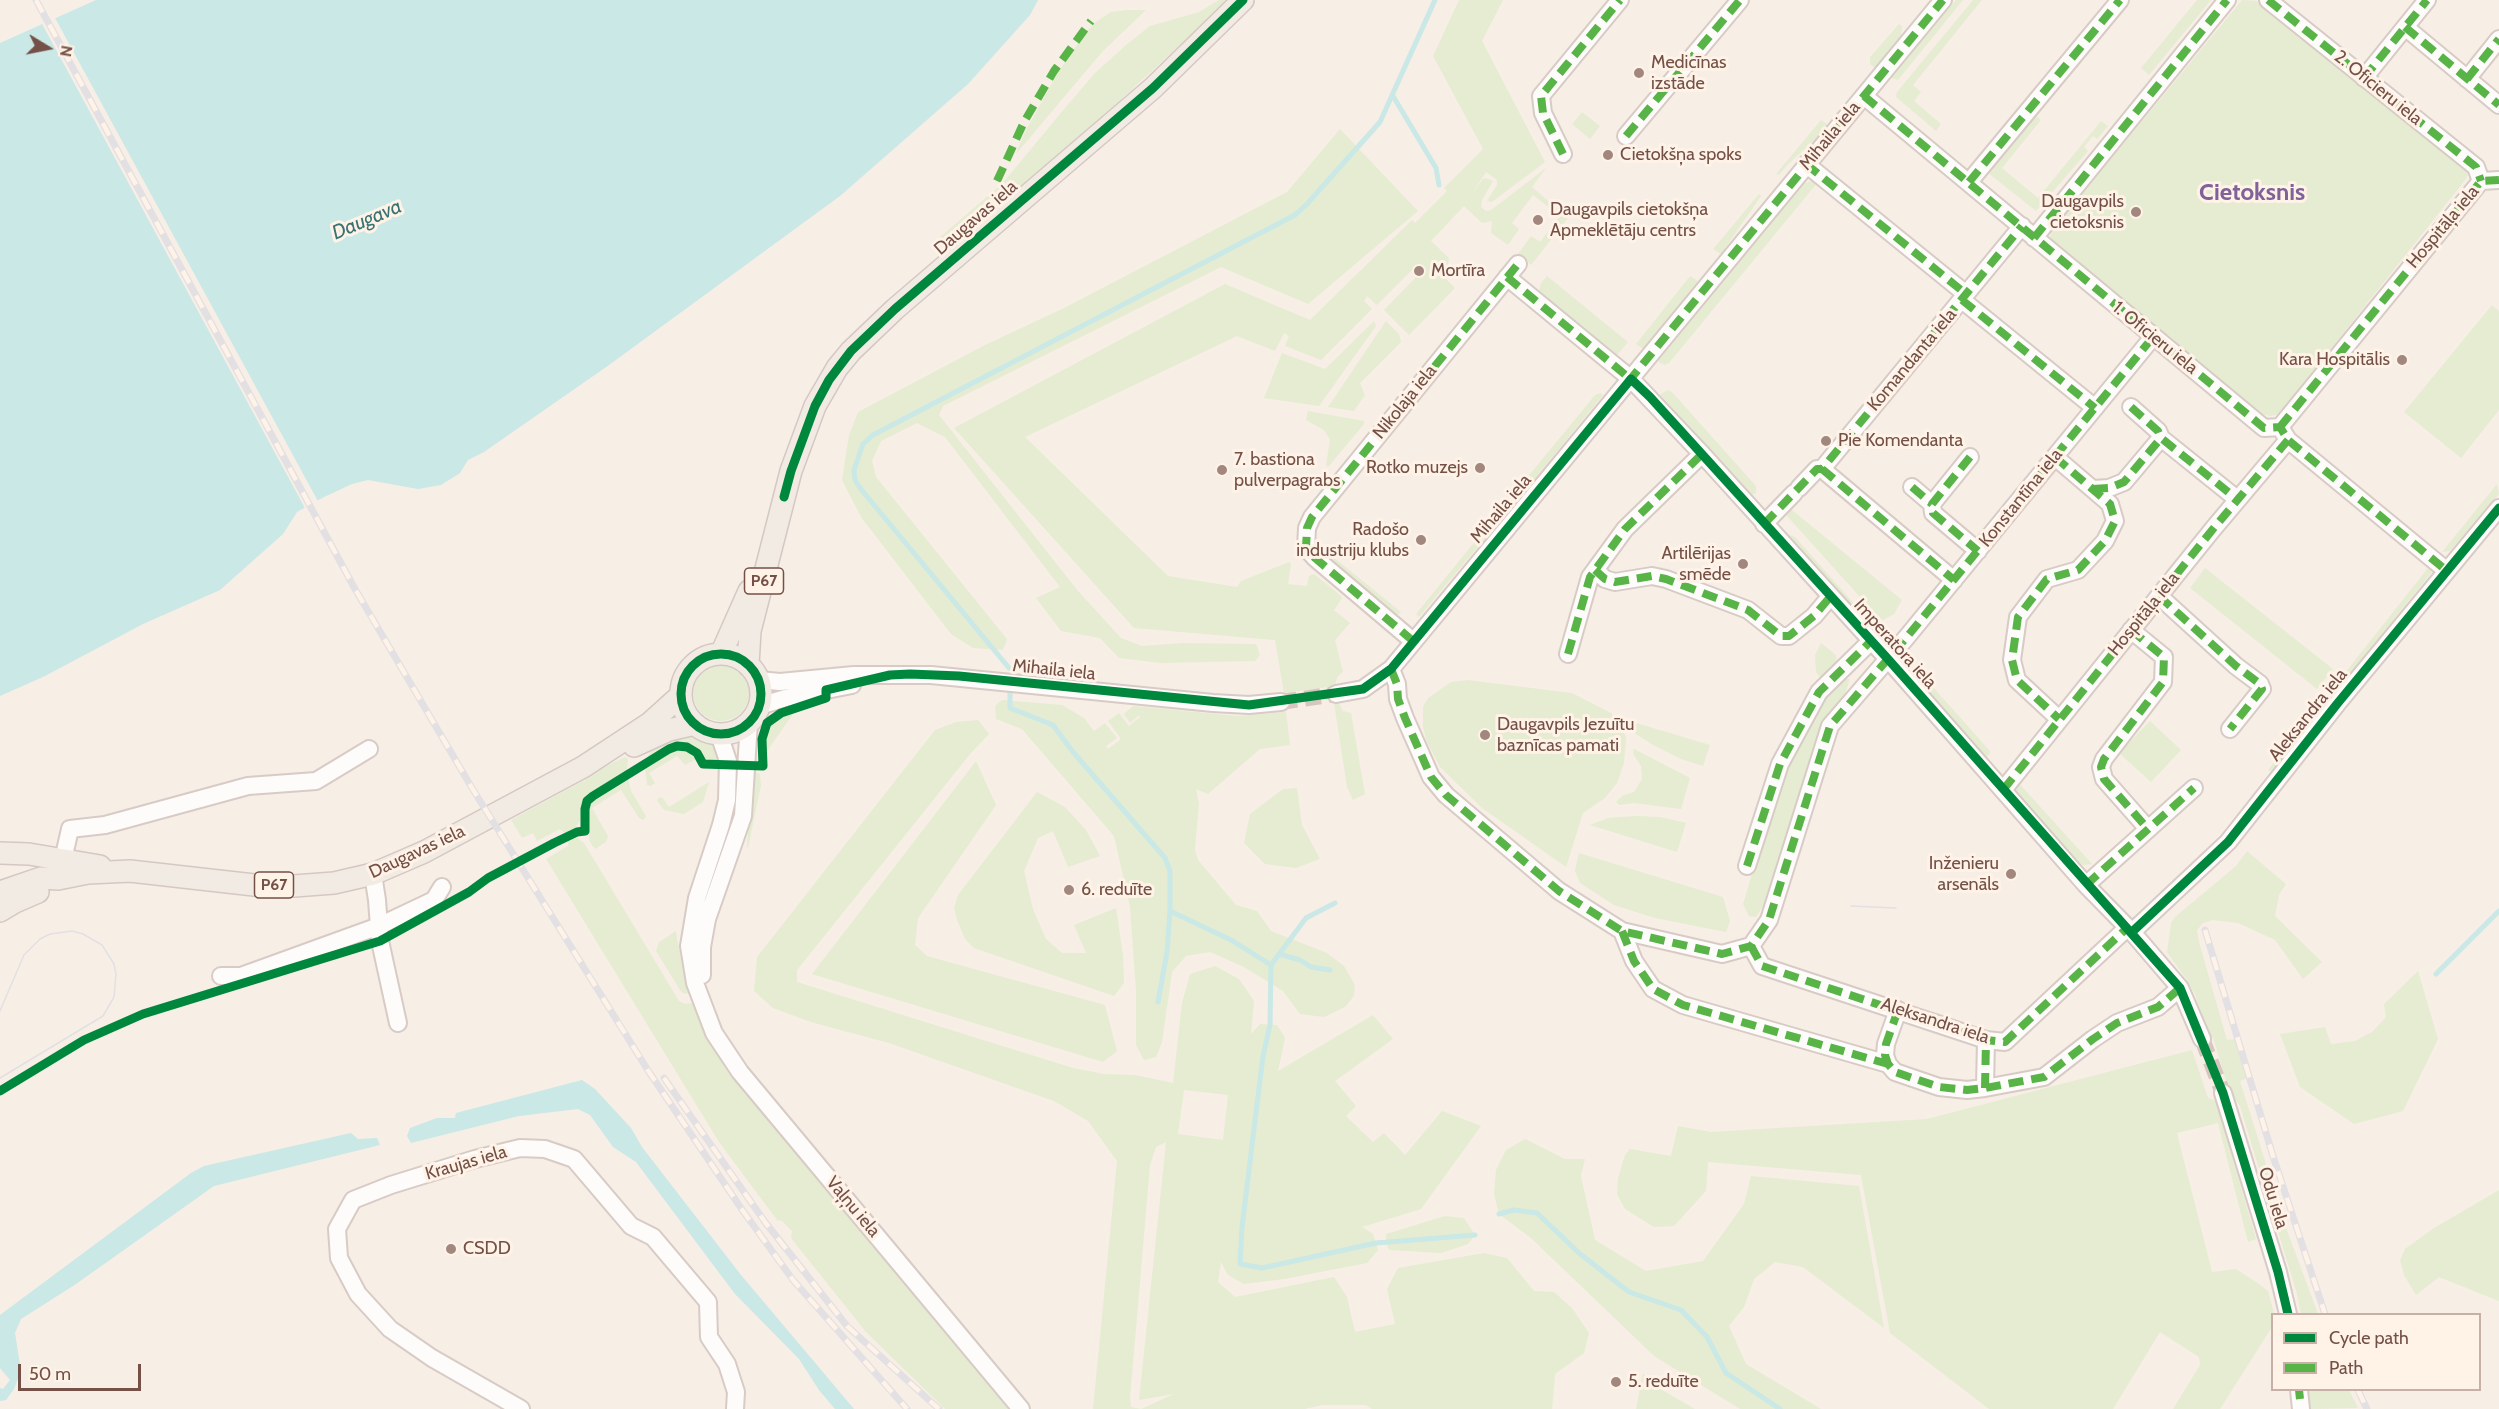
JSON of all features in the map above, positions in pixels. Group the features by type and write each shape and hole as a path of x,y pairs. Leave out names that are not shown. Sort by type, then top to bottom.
{"main road":[{"name":"Daugavas iela","path":"754,672 750,631 784,497 815,406 829,380 851,351 903,303 1153,88 1244,0"},
{"name":"Daugavas iela","path":"721,654 741,611 784,497"},
{"path":"721,654 736,657 754,672"},
{"name":"P67","path":"681,695 684,680 691,667 706,656 721,654"},
{"name":"P67","path":"754,672 761,695 754,714"},
{"name":"Daugavas iela","path":"0,892 61,869 88,873 130,872 254,885 294,886 334,883 373,874 424,852 583,766 650,723 681,695"},
{"path":"681,695 684,709 695,724 719,734 737,730 754,714"},
{"name":"Daugavas iela","path":"583,766 669,730 695,724"},
{"path":"0,853 29,854 61,869"},
{"name":"Daugavas iela","path":"0,911 44,889 61,869"}],"street":[{"path":"1563,154 1543,113 1541,96 1620,0"},
{"path":"1626,136 1740,0"},
{"name":"Mihaila iela","path":"1336,694 1363,688 1391,669 1943,0"},
{"path":"1969,182 2120,0"},
{"name":"Komandanta iela","path":"1764,524 1817,469 1822,469 1964,297 2028,232 2227,0"},
{"name":"2. Oficieru iela","path":"2268,0 2476,167 2481,181"},
{"path":"2364,78 2427,0"},
{"path":"2405,27 2499,105"},
{"path":"2467,79 2499,39"},
{"name":"1. Oficieru iela","path":"1864,96 2264,428 2284,433 2447,571"},
{"path":"1806,164 2095,408"},
{"name":"Hospitāļa iela","path":"2003,790 2237,500 2284,433 2481,181 2499,180"},
{"name":"Imperatora iela","path":"1513,271 1631,379 1702,454 1887,658 2086,885 2130,930"},
{"name":"Nikolaja iela","path":"1413,641 1306,548 1307,528 1312,517 1513,271"},
{"name":"Konstantīna iela","path":"1887,658 1954,580 2153,337"},
{"path":"2131,408 2158,431 2161,438 2237,500"},
{"path":"2093,489 2109,488 2124,482 2161,438"},
{"path":"1568,654 1590,577 1625,529 1702,454"},
{"path":"1932,504 1970,457"},
{"path":"2055,457 2110,504 2115,521 2112,531 2078,570 2047,579 2018,617 2012,660 2017,680 2060,719"},
{"path":"1822,469 1954,580"},
{"path":"1912,488 1932,504 1933,513 1978,551"},
{"name":"Aleksandra iela","path":"1751,946 1762,966 1986,1040 2005,1042 2228,842 2337,704 2499,508"},
{"path":"1595,570 1605,579 1615,582 1652,576 1666,579 1748,610 1781,636 1789,636 1814,616 1830,597"},
{"path":"2159,596 2236,666 2260,684 2262,689 2230,729"},
{"path":"2131,630 2164,657 2163,682 2104,759 2101,767 2104,779 2148,829"},
{"path":"1747,866 1779,764 1819,692 1871,641"},
{"name":"Imperatora iela","path":"1751,946 1769,920 1830,726 1887,658"},
{"path":"1391,669 1398,684 1398,699 1405,718 1431,777 1446,795 1559,891 1622,931 1722,954 1751,946"},
{"name":"Mihaila iela","path":"754,672 780,682 854,675 959,676 1213,703 1250,705 1281,702"},
{"name":"Mihaila iela","path":"754,714 890,675"},
{"name":"Vaļņu iela","path":"701,996 704,932 742,816 754,714"},
{"name":"Vaļņu iela","path":"719,734 728,761 727,800 697,898 689,946 691,968 714,1033 740,1072 1021,1409"},
{"path":"61,869 70,829 105,825 248,786 316,781 369,749"},
{"path":"2086,885 2194,788"},
{"path":"373,874 380,941 398,1023"},
{"path":"220,976 241,976 379,926 435,900 442,887"},
{"path":"2130,930 2180,988 2202,1039"},
{"path":"1622,931 1634,961 1653,989 1683,1005 1887,1064 1895,1072 1939,1087 1967,1090 2044,1077 2092,1039 2117,1023 2158,1007 2180,988"},
{"path":"1887,1064 1886,1044 1898,1010"},
{"path":"1985,1088 1986,1040"},
{"name":"Odu iela","path":"2223,1093 2278,1272 2288,1313"},
{"name":"Kraujas iela","path":"521,1409 432,1358 390,1329 358,1294 339,1258 337,1229 353,1200 391,1185 475,1159 520,1148 545,1149 574,1159 631,1226 653,1237 708,1302 709,1337 727,1364 736,1392 735,1409"},
{"path":"2299,1391 2301,1409"}],"green space":[{"path":"1219,0 1229,0 1080,137 991,213 945,245 939,238 1002,184 1096,72 1126,45 1150,26 1199,12"},
{"path":"1459,0 1503,0 1482,41 1545,162 1492,202 1487,201 1497,185 1497,180 1486,172 1471,195 1483,179 1493,181 1482,200 1481,207 1486,211 1491,210 1546,168 1532,187 1568,218 1531,265 1518,254 1531,236 1540,242 1560,216 1533,195 1512,223 1519,229 1508,245 1491,233 1492,221 1482,223 1464,206 1431,241 1449,258 1446,279 1455,288 1409,335 1384,310 1416,277 1422,275 1423,269 1417,265 1377,305 1367,296 1364,301 1372,309 1321,360 1285,346 1289,336 1284,333 1275,351 1237,336 1025,437 1168,576 1237,587 1241,581 1289,562 1291,564 1288,584 1307,586 1309,576 1314,574 1340,595 1342,598 1334,610 1350,623 1335,640 1343,672 1337,677 1335,686 1284,693 1275,640 1134,628 954,428 1225,284 1310,320 1412,220 1415,223 1447,191 1444,188 1483,149 1433,56"},
{"path":"1956,0 1963,0 1898,80 1891,78"},
{"path":"1973,0 1982,0 1913,85 1921,92 1914,101 1941,124 1936,131 1896,97 1897,92"},
{"path":"2197,0 2211,0 2149,75 2141,68"},
{"path":"2242,0 2257,1 2466,166 2469,172 2466,179 2279,414 2271,416 2262,414 2053,243 2050,237 2053,229"},
{"path":"1146,10 1102,52 1016,154 1024,134 1057,74 1085,33 1111,12"},
{"path":"1899,24 1902,26 1901,36 1875,68 1870,64 1870,57"},
{"path":"1582,112 1600,126 1590,139 1572,124"},
{"path":"2034,114 2041,120 2002,168 2038,198 2101,121 2108,126 2097,139 2093,136 2084,147 2088,151 2036,211 1987,172"},
{"path":"1821,120 1827,124 1819,136 1779,175 1776,174"},
{"path":"1340,129 1418,211 1308,304 1221,267 943,406 939,415 1078,591 1121,638 1142,646 1183,643 1256,644 1260,655 1255,661 1161,663 1119,658 1100,638 1061,631 1036,598 1060,587 945,437 917,423 881,441 872,461 876,477 1007,639 1003,650 973,648 951,634 861,517 842,480 849,435 858,412 1287,192"},
{"path":"1814,180 1818,182 1669,363 1665,365 1660,363 1658,361 1803,184"},
{"path":"1759,194 1761,196 1721,254 1713,249"},
{"path":"1547,276 1628,342 1617,355 1539,291 1541,283"},
{"path":"1690,276 1698,281 1643,349 1636,344"},
{"path":"2492,305 2499,311 2499,410 2461,458 2404,412"},
{"path":"1374,321 1376,326 1319,406 1264,398 1282,353 1325,369"},
{"path":"1386,321 1399,334 1401,342 1360,383 1365,395 1354,411 1328,407"},
{"path":"1667,390 1672,392 1756,486 1756,493 1752,495 1660,395"},
{"path":"1600,393 1603,395 1520,497 1517,490 1595,395"},
{"path":"1308,411 1364,421 1364,424 1328,467 1326,465 1330,440 1324,430 1306,420"},
{"path":"2497,484 2499,494 2450,551 2442,552"},
{"path":"1788,510 1792,510 1902,600 1894,614 1883,620 1878,617 1787,516"},
{"path":"1504,511 1506,513 1419,617 1416,614 1498,513"},
{"path":"1786,536 1795,537 1866,617 1864,624"},
{"path":"1327,552 1401,612 1397,616 1324,556"},
{"path":"2205,568 2333,669 2317,689 2190,588"},
{"path":"2428,568 2432,572 2271,772 2268,770"},
{"path":"1821,643 1836,655 1837,669 1824,682 1816,672 1815,655"},
{"path":"715,665 727,665 737,669 745,677 749,693 745,709 737,717 727,721 715,721 705,717 697,709 693,699 693,687 697,677 705,669"},
{"path":"1839,679 1850,679 1845,694 1821,727 1763,906 1756,917 1749,916 1743,904 1785,765 1815,708"},
{"path":"1467,680 1572,693 1611,713 1616,718 1626,737 1624,763 1617,783 1605,798 1583,813 1566,867 1482,808 1440,767 1427,742 1423,727 1423,707 1428,698 1451,682"},
{"path":"1926,685 1932,686 1990,751 1989,755 1985,757 1924,689"},
{"path":"1002,700 1062,705 1084,718 1094,731 1105,723 1117,738 1106,746 1108,749 1121,739 1108,721 1119,713 1129,726 1140,717 1139,715 1130,723 1124,714 1133,706 1237,716 1286,712 1290,745 1260,749 1208,794 1196,789 1199,803 1195,850 1198,860 1236,905 1257,911 1271,931 1327,953 1344,966 1355,985 1354,996 1345,1007 1324,1017 1300,1014 1283,991 1244,967 1210,952 1186,956 1172,972 1162,1042 1156,1057 1144,1060 1136,1045 1136,991 1130,907 1114,836 1022,729 996,719 995,706"},
{"path":"1338,702 1343,711 1351,713 1365,794 1353,800 1347,787 1334,703"},
{"path":"795,711 765,754 765,739 769,725 781,716"},
{"path":"1623,719 1710,745 1703,766 1681,759 1653,745 1628,729"},
{"path":"978,720 989,734 970,754 797,970 797,982 1073,1068 1104,1074 1135,1075 1173,1083 1182,1003 1190,974 1215,966 1239,979 1254,1001 1251,1034 1260,1024 1277,1025 1285,1038 1278,1071 1373,1015 1393,1039 1335,1081 1356,1106 1346,1116 1373,1142 1384,1133 1405,1155 1442,1111 1481,1126 1421,1209 1362,1227 1373,1234 1378,1250 1367,1263 1284,1279 1244,1284 1228,1275 1221,1262 1218,1282 1235,1297 1334,1277 1347,1297 1355,1332 1395,1324 1387,1289 1398,1268 1484,1253 1507,1258 1534,1291 1554,1292 1572,1308 1589,1333 1584,1353 1555,1374 1552,1409 1372,1409 1366,1405 1322,1405 1304,1409 1141,1409 1093,1409 1117,1161 1088,1121 1054,1101 889,1043 811,1022 773,1008 754,991 757,957 935,730 956,722","holes":["1184,1090 1228,1095 1223,1140 1178,1134","1166,1142 1139,1400 1174,1394 1141,1409 1131,1407 1150,1165 1156,1147"]},
{"path":"2150,721 2181,750 2151,782 2119,753"},
{"path":"688,733 711,744 720,754 721,759 711,762 704,760 695,748 677,743 669,745 646,759 656,743"},
{"path":"675,749 686,750 696,759 685,765 677,756 649,773 655,783 651,786 647,785 645,766"},
{"path":"1634,749 1690,778 1681,809 1634,803 1619,805 1616,802 1622,796 1634,792 1642,779 1641,766 1633,754"},
{"path":"625,757 628,759 627,770 587,797 581,810 580,821 575,828 565,833 560,829 537,841 533,833 522,838 511,820 583,781 585,782 584,777"},
{"path":"976,761 996,805 918,918 915,945 927,956 1105,1005 1117,1051 1103,1062 812,974"},
{"path":"752,771 760,774 761,785 748,848 747,847"},
{"path":"628,777 631,791 646,816 643,820 639,818 621,790 592,808 608,836 606,842 595,849 590,842 587,826 590,803"},
{"path":"2016,780 2092,864 2083,865 2077,861 2015,791"},
{"path":"709,782 703,802 684,814 664,810 657,801 662,797 669,807"},
{"path":"1297,788 1302,825 1320,859 1296,868 1265,864 1244,843 1250,814 1283,789"},
{"path":"1037,792 1065,807 1086,830 1100,856 1068,867 1053,831 1038,838 1024,871 1033,909 1046,939 1062,953 1086,953 1074,925 1116,908 1123,956 1124,983 1114,996 974,948 965,939 957,920 954,908 958,895"},
{"path":"1660,817 1686,823 1677,852 1590,825 1608,818"},
{"path":"577,838 584,843 679,1001 685,1004 692,1003 725,1068 1010,1409 945,1409 866,1332 791,1238 792,1231 782,1221 777,1220 719,1142 546,859 568,846 568,841"},
{"path":"2247,851 2286,884 2279,895 2275,916 2322,962 2303,979 2275,940 2238,923 2213,920 2203,923 2197,930 2227,1040 2235,1039 2248,1078 2240,1081 2285,1225 2318,1313 2301,1313 2240,1106 2229,1091 2213,1037 2209,1037 2195,994 2167,952 2171,923 2175,917 2236,866"},
{"path":"1579,853 1723,897 1730,921 1726,932 1655,918 1614,905 1580,883 1575,871"},
{"path":"676,931 690,994 682,993 656,951 659,942"},
{"path":"2418,971 2438,1039 2403,1111 2354,1124 2300,1087 2280,1034 2325,1027 2331,1044 2355,1041 2372,1032 2386,1017 2384,1004"},
{"path":"2192,1050 2208,1098 2216,1101 2256,1239 2248,1242 2218,1123 2177,1133 2212,1272 2236,1269 2256,1282 2268,1291 2274,1313 2271,1313 2271,1329 2220,1409 2173,1409 2200,1365 2199,1357 2160,1332 2113,1409 1989,1409 1890,1333 1861,1175 1708,1162 1706,1191 1674,1226 1654,1227 1625,1209 1617,1194 1618,1178 1625,1155 1630,1149 1671,1156 1678,1126 1711,1132 1927,1119"},
{"path":"1525,1139 1565,1159 1585,1159 1581,1176 1595,1240 1646,1271 1703,1261 1744,1204 1751,1176 1859,1186 1884,1328 1803,1267 1775,1262 1754,1279 1744,1307 1729,1326 1746,1364 1821,1409 1740,1409 1654,1356 1532,1239 1499,1214 1494,1194 1496,1170 1506,1150"},
{"path":"2499,1190 2499,1301 2439,1277 2416,1295 2404,1275 2400,1260 2405,1249 2434,1228"},
{"path":"1445,1216 1464,1218 1475,1235 1468,1244 1441,1253 1389,1250 1386,1234"},
{"path":"1643,1373 1655,1386 1695,1409 1636,1409"},
{"path":"2308,1391 2350,1391 2358,1408 2311,1409"}],"water":[{"name":"Daugava","path":"96,0 1038,0 1030,15 968,84 840,196 609,365 484,452 468,460 460,473 441,485 418,489 368,480 352,484 324,497 297,512 283,534 220,590 143,624 45,676 0,696 0,43"},
{"path":"582,1080 595,1089 631,1128 642,1147 741,1275 854,1409 835,1409 819,1390 799,1359 735,1294 636,1162 613,1147 590,1115 578,1109 519,1116 411,1143 407,1136 410,1128 437,1118 455,1118 456,1113"},
{"path":"351,1133 358,1139 377,1138 380,1145 214,1186 76,1284 21,1319 15,1333 21,1371 14,1389 6,1400 0,1401 0,1388 3,1389 10,1380 0,1368 0,1315 191,1173 204,1166"}],"pier":[{"path":"54,16 319,503 306,510 41,22"}],"waterway":[{"path":"1009,668 860,488 855,480 854,470 863,444 873,435 1295,215 1380,122 1435,0"},
{"path":"1393,96 1436,168 1439,185"},
{"path":"1010,687 1010,708 1053,725 1073,752 1165,858 1170,871 1170,911 1231,940 1271,965 1270,1025 1263,1056 1242,1227 1240,1264 1262,1268 1376,1243 1475,1235"},
{"path":"1271,965 1306,918 1335,903"},
{"path":"1158,1002 1167,952 1170,911"},
{"path":"2436,974 2499,911"},
{"path":"1279,954 1300,960 1311,967 1330,970"},
{"path":"1499,1214 1514,1210 1537,1213 1579,1253 1629,1292 1681,1310 1707,1337 1726,1373 1780,1409"}],"tunnel":[{"path":"1281,702 1336,694"},
{"path":"2202,1039 2223,1093"}],"tram line":[{"path":"1851,906 1896,908"},
{"path":"0,1011 24,955 40,939 50,934 72,931 83,934 102,945 114,964 116,974 114,997 103,1016 0,1078"}],"railway":[{"path":"36,0 355,589 472,788 649,1072 743,1211 793,1280 907,1409"},
{"path":"2205,930 2273,1156 2325,1313"},
{"path":"664,1078 765,1222 847,1326 939,1409"},
{"path":"2358,1391 2367,1409"}],"marked path":[{"path":"1563,154 1543,113 1541,96 1620,0"},
{"path":"1626,136 1740,0"},
{"path":"1628,382 1943,0"},
{"path":"1969,182 2120,0"},
{"path":"2034,238 2227,0"},
{"path":"2268,0 2476,167 2481,181"},
{"path":"2364,78 2427,0"},
{"path":"997,181 1024,122 1054,71 1091,21"},
{"path":"2405,27 2499,105"},
{"path":"2467,79 2499,39"},
{"path":"1864,96 2264,428 2280,427 2288,440 2447,571"},
{"path":"1806,164 1966,294"},
{"path":"2280,427 2481,181 2499,180"},
{"path":"1764,524 1817,469 1822,469 2022,226"},
{"path":"1413,641 1315,558 1306,548 1307,528 1312,517 1518,264"},
{"path":"1507,277 1634,382"},
{"path":"1962,300 2095,408"},
{"path":"1391,669 1405,718 1431,777 1446,795 1559,891 1622,931 1722,954 1751,946 1769,920 1830,726 1906,638 2153,337"},
{"path":"2131,407 2158,431 2161,438"},
{"path":"2093,489 2109,488 2124,482 2161,438 2237,499"},
{"path":"2003,790 2213,529 2288,440"},
{"path":"1568,654 1590,577 1625,529 1702,454"},
{"path":"1970,457 1932,504 1933,513 1978,551"},
{"path":"2055,457 2110,504 2115,521 2105,541 2078,570 2047,579 2018,617 2012,660 2017,680 2059,719"},
{"path":"1822,469 1954,580"},
{"path":"1912,487 1932,504"},
{"path":"1595,570 1605,579 1615,582 1652,576 1666,579 1748,610 1781,636 1789,636 1814,616 1830,597"},
{"path":"2159,596 2236,666 2260,684 2262,689 2230,729"},
{"path":"2131,630 2164,657 2163,682 2104,759 2101,767 2104,779 2148,829"},
{"path":"1747,866 1780,764 1819,692 1871,641"},
{"path":"2086,885 2194,788"},
{"path":"1751,946 1762,966 1986,1040 2005,1042 2127,928"},
{"path":"1622,931 1634,961 1653,989 1683,1005 1888,1064"},
{"path":"1898,1010 1886,1044 1885,1055 1888,1064 1895,1072 1939,1087 1967,1090 2044,1077 2117,1023 2158,1007 2180,988"},
{"path":"1985,1088 1986,1040"},
{"path":"2299,1391 2300,1399"}],"cycle path":[{"path":"784,497 815,406 829,380 851,351 895,309 1153,88 1243,0"},
{"path":"0,1091 84,1040 143,1014 380,941 469,892 488,878 554,843 577,832 585,831 587,801 669,749 677,746 687,747 697,753 703,764 763,766 762,739 767,723 781,713 826,698 826,690 890,675 910,674 959,676 1249,705 1363,689 1391,669 1631,379 1650,397 1887,658 2180,988 2223,1093 2278,1272 2288,1313"},
{"path":"2132,932 2228,842 2337,704 2499,508"},
{"path":"721,654 736,657 749,666 758,679 761,694 758,709 749,722 736,731 721,734 706,731 693,722 684,709 681,694 684,679 693,666 706,657 721,654"}],"place":[{"name":"Medicīnas izstāde","path":"1639,73"},
{"name":"Cietokšņa spoks","path":"1608,155"},
{"name":"Daugavpils cietoksnis","path":"2136,212"},
{"name":"Daugavpils cietokšņa Apmeklētāju centrs","path":"1538,220"},
{"name":"Mortīra","path":"1419,271"},
{"name":"Kara Hospitālis","path":"2402,360"},
{"name":"Pie Komendanta","path":"1826,441"},
{"name":"Rotko muzejs","path":"1480,468"},
{"name":"7. bastiona pulverpagrabs","path":"1222,470"},
{"name":"Radošo industriju klubs","path":"1421,540"},
{"name":"Artilērijas smēde","path":"1743,564"},
{"name":"Daugavpils Jezuītu baznīcas pamati","path":"1485,735"},
{"name":"Inženieru arsenāls","path":"2011,874"},
{"name":"6. reduīte","path":"1069,890"},
{"name":"CSDD","path":"451,1249"},
{"name":"5. reduīte","path":"1616,1382"}],"district":[{"name":"Cietoksnis","path":"2252,193"}]}
